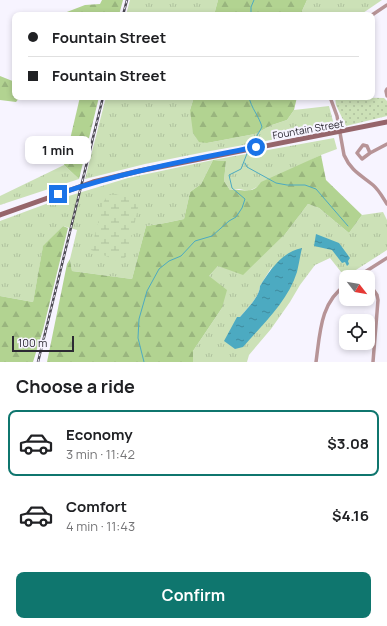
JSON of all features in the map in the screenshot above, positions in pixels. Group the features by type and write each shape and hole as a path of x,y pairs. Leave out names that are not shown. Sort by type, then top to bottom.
{"main road":[{"name":"Fountain Street","path":"0,215 93,182 139,170 387,122"}],"street":[{"path":"375,13 387,5"},
{"path":"387,88 387,96"},
{"path":"331,100 337,116 344,155 352,169 374,186 386,198 387,204"},
{"path":"370,153 387,144"},
{"path":"370,270 387,258"},
{"path":"316,362 322,319 329,303 339,289"},
{"path":"373,362 378,303 375,292"}],"green space":[{"path":"102,0 123,0 120,12 67,12 85,5 100,4"},
{"path":"130,0 218,0 215,12 127,12"},
{"path":"218,0 307,0 303,12 215,12"},
{"path":"307,0 382,0 364,12 302,11"},
{"path":"0,76 12,81 12,100 18,100 16,102 0,100"},
{"path":"375,98 384,98 387,101 387,116 346,126 336,105 335,100 375,100"},
{"path":"79,100 98,100 79,179 64,165"},
{"path":"105,100 193,100 190,110 207,143 255,134 272,125 287,120 294,110 329,106 334,125 271,140 145,164 85,179"},
{"path":"193,100 296,100 294,110 287,120 272,125 255,134 207,143 199,142 193,133 190,110"},
{"path":"334,138 337,149 321,155 249,191 239,189 230,190 224,181 226,161 213,160"},
{"path":"321,155 326,180 362,215 349,233 319,208 308,204 286,233 243,275 218,266 209,276 227,290 222,308 193,351 193,362 47,362 67,264 70,259 72,271 132,279 146,226 184,219 190,192 201,184 213,160 226,161 224,181 230,190 251,190 258,186 261,182"},
{"path":"213,160 201,184 190,192 184,219 146,226 132,279 72,271 70,259 77,230 63,226 43,247 33,302 0,296 0,221 62,198 128,178"},
{"path":"64,165 79,179 0,205 0,196"},
{"path":"114,194 134,198 139,203 128,254 122,261 118,261 91,250 103,203 107,196"},
{"path":"308,204 319,208 349,233 362,215 383,212 387,220 387,250 356,270 339,270 330,258 315,265 271,329 249,355 247,362 193,362 193,351 222,308 209,276 218,266 286,233","holes":["273,265 235,349 237,317 240,317 256,298 260,286"]},
{"path":"63,226 68,228 43,330 33,362 0,362 0,296 33,302 43,246"}],"water":[{"path":"316,234 339,243 350,258 348,261 349,264 347,266 345,262 342,263 332,250 314,246"},
{"path":"302,248 293,283 288,293 274,312 243,347 235,349 224,341 237,317 240,317 256,298 260,286 277,262 288,253"}],"waterway":[{"path":"251,12 251,7 254,0"},
{"path":"250,100 262,127 251,146"},
{"path":"144,362 138,338 139,319 147,291 159,269 169,261 181,256 195,241 212,236 229,221 236,217 242,208 245,199 232,188 229,175 241,169 248,151"},
{"path":"245,163 247,167 276,183 287,185 305,185 316,189 348,226"}],"railway":[{"path":"124,12 127,0"},
{"path":"38,362 102,100"}],"route":[{"path":"58,194 93,182 139,170 256,147"}]}
